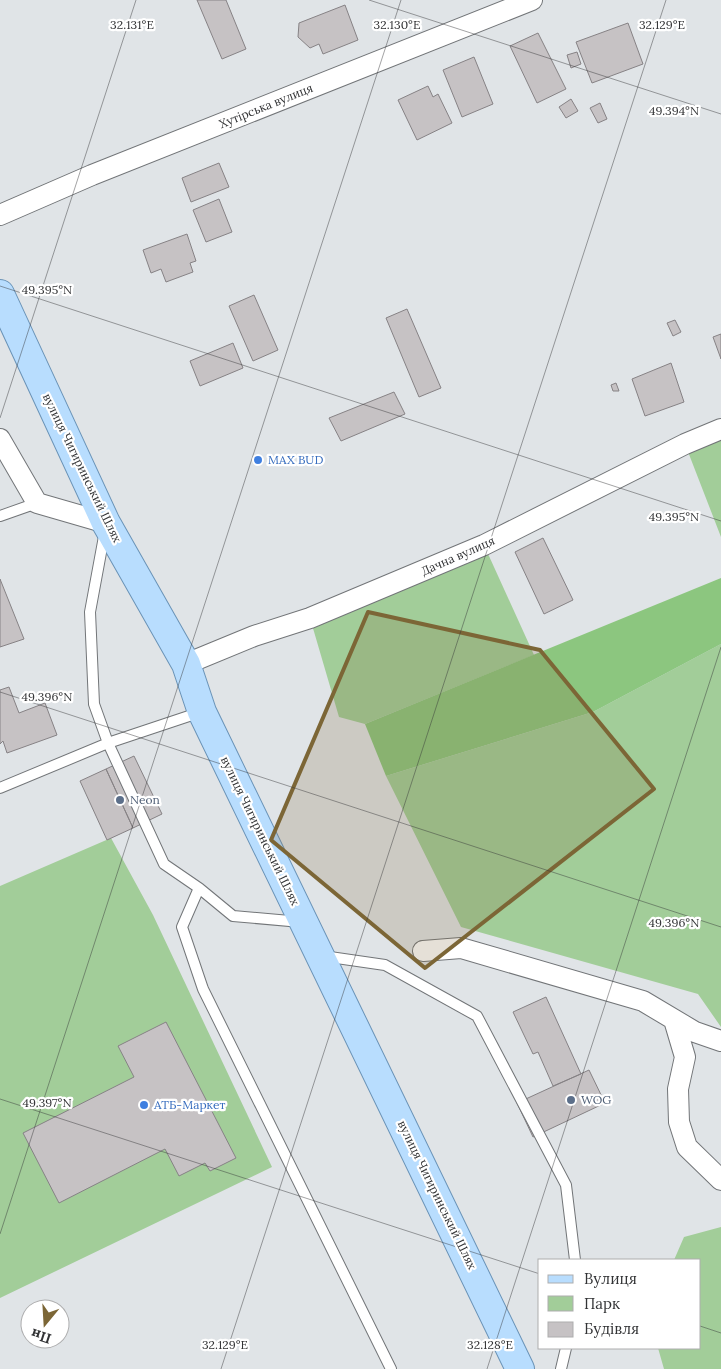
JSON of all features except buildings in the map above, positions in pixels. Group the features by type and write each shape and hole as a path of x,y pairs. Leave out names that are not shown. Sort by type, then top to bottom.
{"main road":[{"name":"вулиця Чигиринський Шлях","path":"0,294 106,523 186,664 202,712 322,956 520,1369"}],"street":[{"name":"Хутірська вулиця","path":"0,215 92,175 532,0"},
{"name":"Дачна вулиця","path":"186,664 254,636 310,618 484,545 685,444 721,429"},
{"path":"0,438 37,503 106,523"},
{"path":"423,952 461,948 643,1001 695,1032 721,1041"},
{"path":"674,1020 685,1057 678,1089 679,1122 687,1147 721,1180"}],"lane":[{"path":"0,516 37,503"},
{"path":"106,523 90,612 94,704 108,743 164,864 199,888 233,916 305,922"},
{"path":"0,788 108,743 202,712"},
{"path":"199,888 182,927 203,989 391,1369"},
{"path":"322,956 385,965 477,1016 566,1186 575,1259"},
{"path":"561,1369 566,1349"}],"highlighted area":[{"path":"368,612 540,650 654,789 425,968 271,840"}],"green space":[{"path":"721,429 721,537 685,444"},
{"path":"484,545 534,655 365,724 339,717 310,618"},
{"path":"721,578 721,644 593,712 386,776 365,724"},
{"path":"721,644 721,1027 698,994 461,927 386,776 593,712"},
{"path":"111,838 153,915 272,1167 0,1298 0,886"},
{"path":"721,1227 721,1369 664,1369 658,1349 701,1349 701,1259 674,1259 684,1237"}],"place":[{"name":"MAX BUD","path":"258,460"},
{"name":"Neon","path":"120,800"},
{"name":"WOG","path":"571,1100"},
{"name":"АТБ-Маркет","path":"144,1105"}]}
